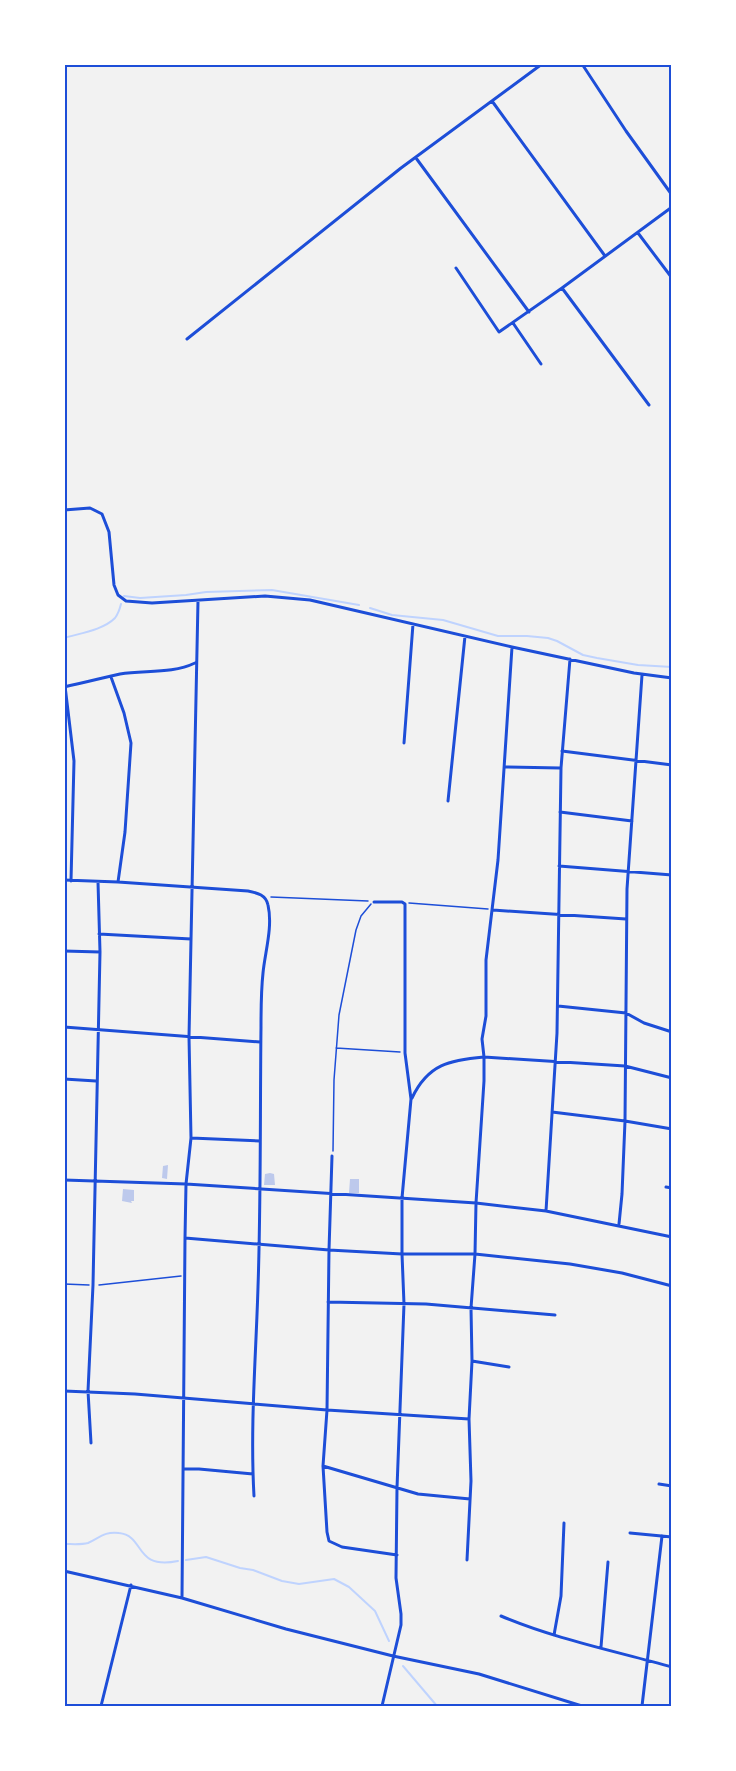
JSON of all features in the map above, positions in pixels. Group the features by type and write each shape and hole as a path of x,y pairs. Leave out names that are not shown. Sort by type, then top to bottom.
{"street":[{"path":"187,339 401,168 542,64"},
{"path":"582,64 672,195"},
{"path":"492,101 605,256"},
{"path":"416,158 529,312"},
{"path":"456,268 498,332 529,312 672,207"},
{"path":"638,233 672,278"},
{"path":"562,288 649,405"},
{"path":"513,323 541,364"},
{"path":"64,510 90,508 102,514 108,532 114,585 118,594 126,601 152,603 265,596 310,600 512,647 642,675 672,678"},
{"path":"182,1598 185,1238 186,1184 191,1138 189,1037 198,601"},
{"path":"404,743 413,624"},
{"path":"448,801 465,636"},
{"path":"467,1560 470,1499 471,1308 484,1081 482,1039 486,1016 486,960 498,860 512,647"},
{"path":"546,1211 558,1006 561,768 570,659"},
{"path":"71,880 75,780 65,687 119,674 186,667 195,663"},
{"path":"618,1225 622,1194 625,1121 626,919 642,675"},
{"path":"111,677 124,713 131,743 125,832 118,882"},
{"path":"562,751 672,765"},
{"path":"505,767 561,768"},
{"path":"560,812 633,821"},
{"path":"559,866 672,875"},
{"path":"64,880 248,891 264,896 268,905 267,952 262,976 261,1190 254,1404 254,1496"},
{"path":"91,1443 88,1391 93,1286 100,952 98,882"},
{"path":"374,902 405,903 405,1053 411,1099 402,1198 405,1304 397,1488 396,1585 401,1614 382,1707"},
{"path":"493,910 626,919"},
{"path":"99,934 191,939"},
{"path":"64,951 100,952"},
{"path":"558,1006 626,1012 650,1025 672,1032"},
{"path":"64,1027 261,1042"},
{"path":"411,1099 434,1068 448,1062 484,1057 625,1066 672,1078"},
{"path":"64,1079 96,1081"},
{"path":"552,1112 672,1129"},
{"path":"191,1138 260,1141"},
{"path":"332,1156 324,1466 327,1532 329,1541 342,1548 397,1555"},
{"path":"64,1180 186,1184 476,1203 546,1211 672,1237"},
{"path":"666,1187 672,1188"},
{"path":"185,1238 329,1250 402,1254 475,1254 570,1264 622,1273 672,1286"},
{"path":"328,1302 426,1304 555,1315"},
{"path":"472,1361 509,1367"},
{"path":"64,1390 469,1419"},
{"path":"324,1466 418,1494 470,1499"},
{"path":"184,1469 253,1474"},
{"path":"659,1484 672,1486"},
{"path":"554,1635 561,1596 564,1523"},
{"path":"630,1533 672,1537"},
{"path":"642,1707 662,1536"},
{"path":"601,1647 608,1562"},
{"path":"64,1571 182,1598 286,1629 393,1656 479,1674 582,1707"},
{"path":"101,1707 131,1585"},
{"path":"501,1616 554,1635 672,1667"}],"path":[{"path":"264,896 374,902"},
{"path":"332,1156 335,1048 339,1015 356,930 361,916 374,902"},
{"path":"405,903 493,910"},
{"path":"335,1048 405,1053"},
{"path":"64,1284 93,1286 185,1275"}],"building":[{"path":"168,1165 167,1179 162,1178 163,1166"},
{"path":"265,1174 274,1174 275,1185 264,1185"},
{"path":"350,1179 359,1179 359,1193 349,1193"},
{"path":"123,1189 134,1190 132,1203 122,1201"}],"waterway":[{"path":"124,596 140,598 206,592 272,590 359,605"},
{"path":"64,638 91,631 110,622 116,616 121,604"},
{"path":"370,608 392,615 443,620 498,636 548,638 583,655 597,658 638,665 672,667"},
{"path":"64,1544 85,1544 106,1534 119,1533 127,1535 147,1557 154,1561 164,1563 178,1561"},
{"path":"186,1560 206,1557 282,1581 299,1584 334,1579 349,1587 375,1611 389,1641"},
{"path":"403,1666 437,1706"}]}
